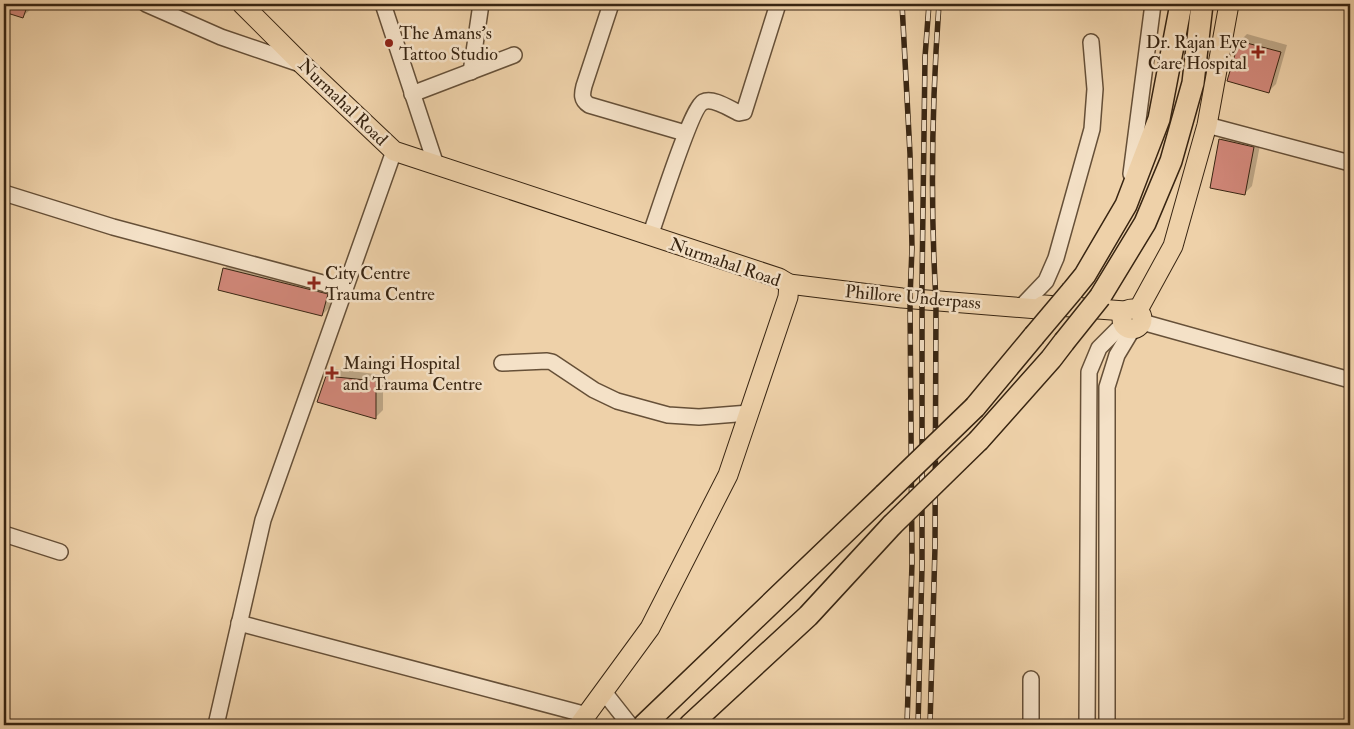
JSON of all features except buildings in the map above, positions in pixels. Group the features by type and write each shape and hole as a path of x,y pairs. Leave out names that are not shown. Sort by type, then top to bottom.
{"highway":[{"path":"640,724 975,407 1085,275 1126,205 1159,119 1181,4"},
{"path":"690,725 808,616 892,525 979,440 1051,359 1100,297 1145,223 1171,161 1193,82 1202,4"}],"main road":[{"name":"Nurmahal Road","path":"242,4 394,151 779,278 789,284 788,297 728,474 650,628 583,720"},
{"path":"1130,320 1173,246 1207,125 1230,4"},
{"name":"Phillore Underpass","path":"789,284 902,298 1030,308 1042,316 1130,320"}],"street":[{"path":"146,4 222,37 302,64"},
{"path":"383,4 436,165"},
{"path":"471,72 481,4"},
{"path":"611,4 583,89 582,98 584,102 588,105 686,133"},
{"path":"650,236 686,133 694,114 702,103 708,101 715,102 739,113 744,112 778,4"},
{"path":"1126,205 1153,4"},
{"path":"1030,308 1056,258 1092,129 1095,89 1091,42"},
{"path":"412,94 514,56"},
{"path":"1207,125 1350,163"},
{"path":"216,725 263,520 394,151"},
{"path":"4,193 113,227 345,289"},
{"path":"1130,320 1350,380"},
{"path":"1087,725 1089,372 1098,348 1130,320"},
{"path":"1107,725 1107,387 1130,320"},
{"path":"502,363 552,362 594,390 617,401 668,416 700,417 749,413"},
{"path":"4,534 60,552"},
{"path":"240,623 583,720"},
{"path":"1031,679 1031,725"},
{"path":"604,692 640,724"}],"railway":[{"path":"902,4 910,154 912,248 910,298 912,563 907,725"},
{"path":"918,725 922,567 922,284 925,57 929,4"},
{"path":"930,725 935,547 936,300 933,152 939,4"}],"place":[{"name":"The Amans's Tattoo Studio","path":"389,43"},
{"name":"Dr. Rajan Eye Care Hospital","path":"1258,52"},
{"name":"City Centre Trauma Centre","path":"314,283"},
{"name":"Maingi Hospital and Trauma Centre","path":"332,373"}]}
